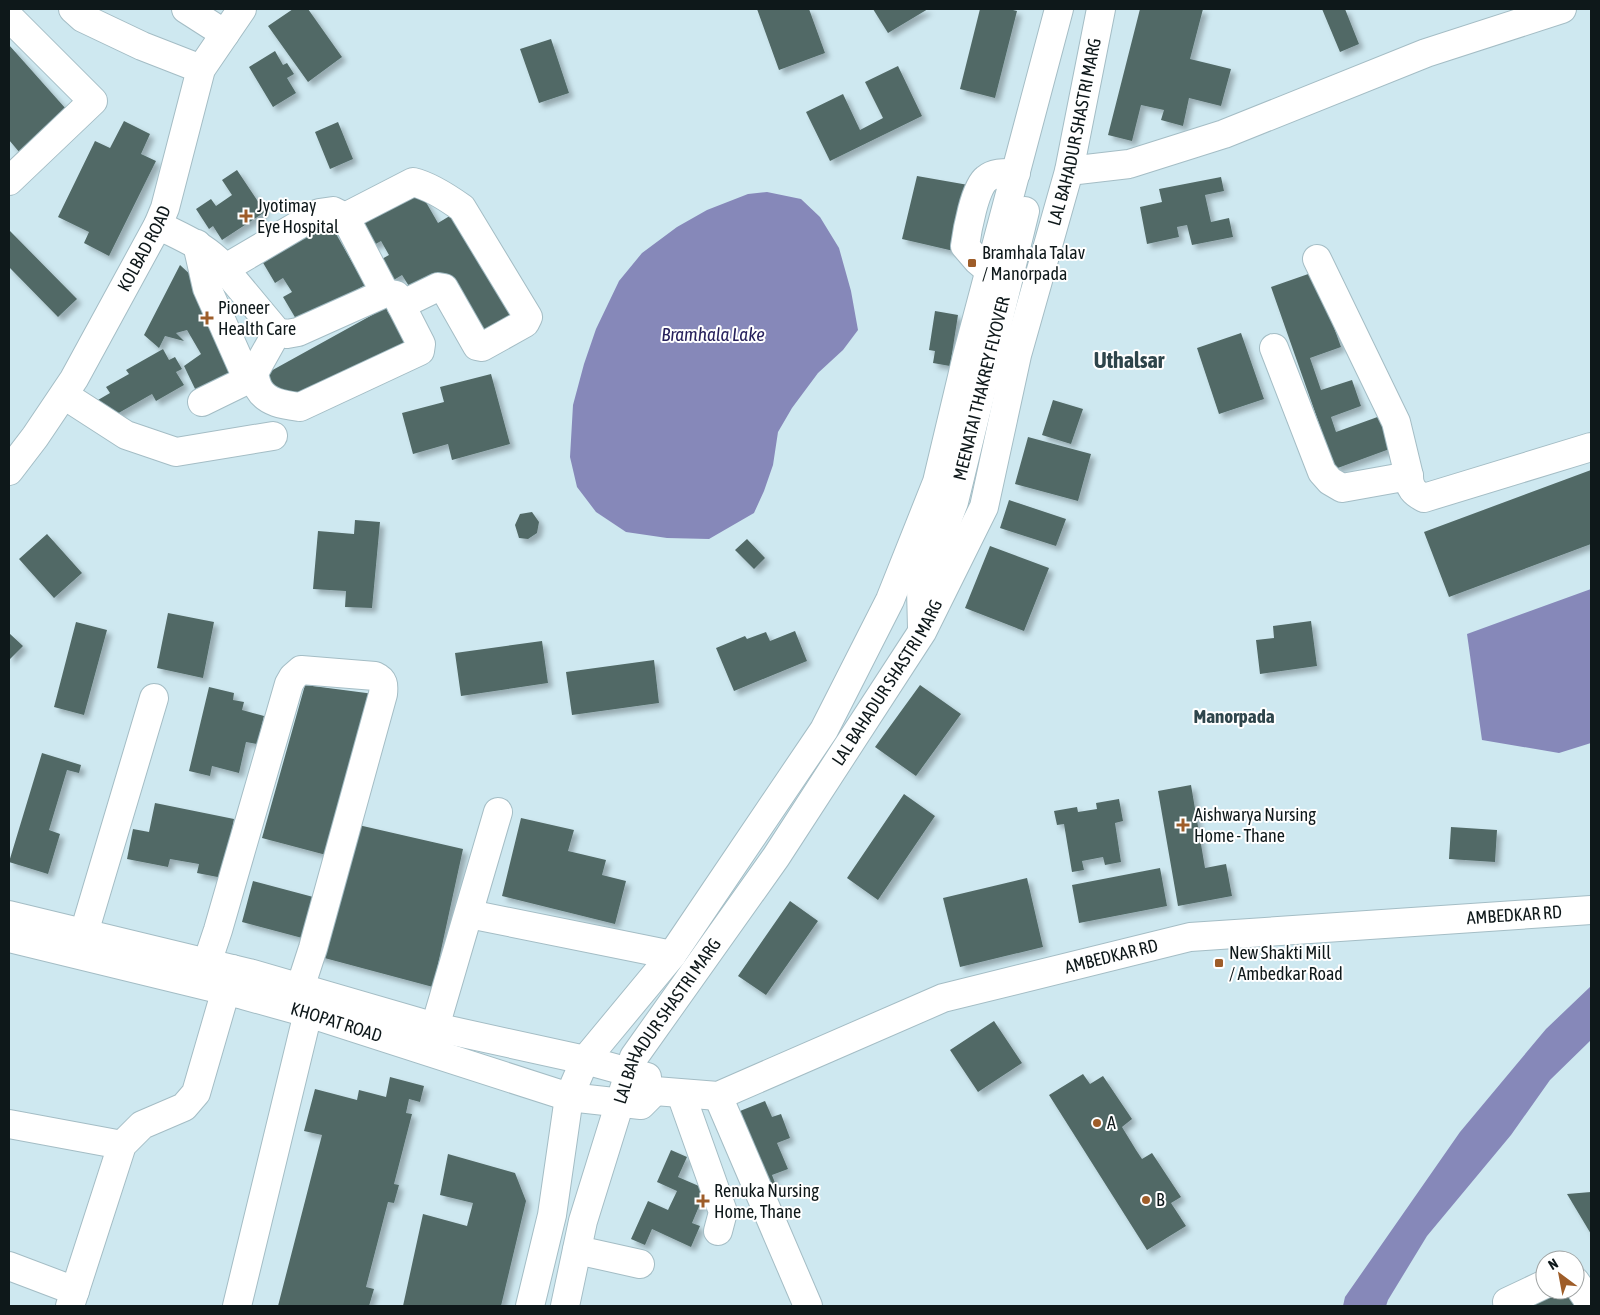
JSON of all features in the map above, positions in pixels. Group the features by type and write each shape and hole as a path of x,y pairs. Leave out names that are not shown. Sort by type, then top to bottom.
{"main road":[{"path":"73,9 84,18 142,46 201,69"},
{"path":"186,9 225,34"},
{"name":"KOLBAD ROAD","path":"9,471 35,437 74,379 158,225 165,208 201,69 242,9"},
{"name":"LAL BAHADUR SHASTRI MARG","path":"530,1306 552,1215 569,1097 585,1060 672,955 824,730 890,600 937,482 967,356 1059,9"},
{"name":"MEENATAI THAKREY FLYOVER","path":"922,632 920,589 954,502 1074,9"},
{"name":"LAL BAHADUR SHASTRI MARG","path":"565,1306 583,1221 634,1057 776,857 922,632 984,507 1017,355 1069,171 1101,9"},
{"path":"1069,171 1129,164 1224,134 1426,53 1562,9"},
{"path":"9,23 12,20 93,101 9,181"},
{"path":"158,225 207,251 277,332 287,334 298,332 393,299 438,287 444,288 477,346 482,347 525,323 528,317 462,208 422,184 413,182 345,218"},
{"path":"224,269 319,214 334,211 345,218 421,344 420,351 300,406 283,405 267,398 259,389 254,372 277,332"},
{"path":"197,244 207,288 246,376 245,381 202,402"},
{"path":"1317,259 1396,422 1409,476 1409,484 1417,494 1424,498 1591,447"},
{"path":"1274,348 1316,458 1322,472 1330,481 1342,488 1409,476"},
{"path":"64,395 126,435 176,452 273,436"},
{"path":"881,619 920,589"},
{"path":"9,1266 72,1299 122,1145 142,1125 184,1106 196,1093 221,974 218,930 289,684 293,677 301,670 375,676 384,683 383,694 313,948 307,998 237,1306"},
{"path":"84,933 154,698"},
{"path":"436,1027 498,812"},
{"name":"AMBEDKAR RD","path":"655,1091 718,1096 943,998 1190,937 1591,910"},
{"path":"468,914 672,955"},
{"name":"KHOPAT ROAD","path":"9,915 84,933 307,998 630,1071 646,1076 655,1091 641,1105 569,1097 307,998"},
{"name":"KHOPAT ROAD","path":"9,938 221,974"},
{"path":"681,1094 723,1212 718,1231"},
{"path":"718,1096 808,1306"},
{"path":"9,1124 122,1145"},
{"path":"577,1250 640,1264"},
{"path":"1507,1302 1535,1289"}],"water":[{"name":"Bramhala Lake","path":"767,192 801,199 820,217 839,248 851,291 858,330 843,350 818,373 792,408 778,432 773,465 754,513 709,539 667,538 626,532 596,512 577,487 570,457 573,405 596,329 619,281 642,253 677,227 707,210 748,194"},
{"path":"1591,589 1591,743 1559,753 1482,740 1467,634"},
{"path":"1591,986 1591,1040 1550,1080 1511,1135 1427,1236 1386,1306 1343,1306 1345,1297 1460,1132 1546,1029"}],"building":[{"path":"293,9 308,9 342,57 308,82 268,26"},
{"path":"757,9 809,9 825,53 779,70"},
{"path":"873,9 928,9 888,33"},
{"path":"980,9 1009,9 1017,11 995,98 960,89"},
{"path":"1140,9 1203,9 1190,59 1231,69 1221,106 1189,98 1183,126 1161,120 1164,110 1141,105 1132,141 1108,135"},
{"path":"1322,9 1345,9 1359,44 1340,52"},
{"path":"551,39 569,93 539,103 520,49"},
{"path":"9,45 74,118 26,160 9,140"},
{"path":"275,51 283,65 287,63 294,74 287,78 296,93 273,107 249,67"},
{"path":"898,66 922,116 830,161 806,112 843,94 860,130 883,118 865,82"},
{"path":"124,121 150,134 141,154 156,161 109,256 84,243 89,232 58,217 95,141 110,148"},
{"path":"338,122 353,159 330,169 315,132"},
{"path":"237,170 265,212 222,240 213,226 209,229 196,209 211,199 216,206 232,195 222,180"},
{"path":"917,176 974,186 958,252 902,239"},
{"path":"1221,177 1224,191 1205,195 1211,222 1229,218 1233,237 1192,245 1187,225 1177,227 1179,237 1147,244 1140,207 1162,202 1159,189"},
{"path":"416,185 438,223 458,211 521,315 478,341 439,275 412,291 402,275 392,281 380,260 389,255 381,241 372,246 357,221"},
{"path":"327,218 365,285 299,324 283,297 292,292 283,278 275,283 259,256"},
{"path":"10,231 77,299 58,317 9,267"},
{"path":"180,265 195,279 205,302 200,307 241,375 198,395 184,366 201,354 187,330 176,333 184,341 165,336 159,348 144,335"},
{"path":"1314,272 1341,347 1310,358 1321,390 1352,380 1361,406 1331,417 1336,432 1383,415 1395,447 1335,469 1271,287"},
{"path":"392,304 415,345 291,401 285,390 273,398 260,377"},
{"path":"935,311 958,315 950,366 933,363 935,351 929,350"},
{"path":"1241,333 1264,399 1219,414 1197,348"},
{"path":"163,349 169,360 175,357 182,369 176,372 184,385 156,401 152,394 108,419 98,400 110,393 106,387 129,374 126,370"},
{"path":"491,374 510,444 452,460 448,444 413,454 402,413 444,402 440,387"},
{"path":"1053,400 1083,409 1071,444 1042,435"},
{"path":"1028,437 1091,454 1078,501 1015,484"},
{"path":"1591,470 1591,544 1449,597 1424,532"},
{"path":"1009,500 1066,519 1056,546 1000,528"},
{"path":"532,512 539,522 537,533 528,539 519,538 515,525 520,514"},
{"path":"355,520 380,522 372,608 345,607 346,591 313,589 318,531 354,534"},
{"path":"47,534 82,573 54,598 19,559"},
{"path":"747,539 765,558 754,569 735,550"},
{"path":"990,546 1049,568 1024,631 965,608"},
{"path":"168,613 214,622 203,678 157,668"},
{"path":"1311,621 1317,666 1260,674 1256,640 1274,638 1273,626"},
{"path":"76,622 107,630 84,715 54,707"},
{"path":"795,631 807,661 734,691 716,648 745,636 747,639 766,632 770,641"},
{"path":"9,633 23,646 9,660"},
{"path":"542,641 548,683 461,696 455,653"},
{"path":"654,660 659,703 572,715 566,672"},
{"path":"305,685 374,694 330,856 262,838"},
{"path":"920,685 961,714 916,776 875,747"},
{"path":"209,687 234,693 233,700 244,702 242,710 264,716 257,744 246,742 239,773 212,766 210,776 189,771"},
{"path":"42,753 81,765 79,773 67,770 49,830 60,834 48,874 9,862"},
{"path":"1191,785 1205,868 1226,864 1232,896 1178,906 1158,791"},
{"path":"904,794 935,816 878,900 847,878"},
{"path":"1119,799 1123,821 1115,823 1121,862 1105,865 1103,857 1082,861 1084,870 1072,872 1064,824 1057,825 1054,811 1077,807 1078,812 1097,809 1096,803"},
{"path":"155,803 234,819 227,853 233,880 197,873 199,864 170,859 168,867 127,859 133,829 149,832"},
{"path":"521,818 574,830 568,851 606,860 602,875 626,881 615,924 502,896"},
{"path":"354,824 463,849 433,987 317,956"},
{"path":"1451,827 1497,830 1495,862 1449,859"},
{"path":"1160,868 1167,906 1079,923 1072,885"},
{"path":"1027,878 1043,947 960,967 943,898"},
{"path":"253,881 317,898 306,939 242,922"},
{"path":"790,901 818,921 766,995 738,976"},
{"path":"994,1021 1022,1063 978,1092 950,1050"},
{"path":"1083,1074 1090,1084 1103,1076 1132,1119 1122,1127 1136,1150 1142,1159 1152,1153 1181,1197 1171,1203 1186,1226 1147,1250 1049,1095"},
{"path":"390,1077 424,1086 420,1102 409,1099 406,1113 412,1114 394,1184 399,1185 394,1203 388,1202 366,1287 374,1289 369,1306 278,1306 322,1135 304,1131 315,1089 357,1100 359,1090 386,1097"},
{"path":"765,1101 772,1117 781,1114 790,1138 777,1143 788,1169 772,1175 777,1188 772,1190 740,1111"},
{"path":"671,1150 687,1157 678,1177 715,1193 708,1208 700,1204 692,1223 700,1226 691,1247 652,1229 645,1245 631,1239 648,1201 668,1210 677,1191 657,1182"},
{"path":"448,1154 515,1173 526,1201 501,1306 403,1306 423,1214 467,1226 473,1203 440,1195"},
{"path":"1591,1192 1591,1234 1567,1194"},
{"path":"1539,1300 1576,1300 1576,1306 1530,1306"}],"place":[{"name":"Jyotimay Eye Hospital","path":"246,216"},
{"name":"Bramhala Talav / Manorpada","path":"972,263"},
{"name":"Pioneer Health Care","path":"207,318"},
{"name":"Aishwarya Nursing Home - Thane","path":"1183,825"},
{"name":"New Shakti Mill / Ambedkar Road","path":"1219,963"},
{"name":"A","path":"1097,1123"},
{"name":"B","path":"1146,1200"},
{"name":"Renuka Nursing Home, Thane","path":"703,1201"}],"district":[{"name":"Uthalsar","path":"1129,360"},
{"name":"Manorpada","path":"1234,716"}]}
